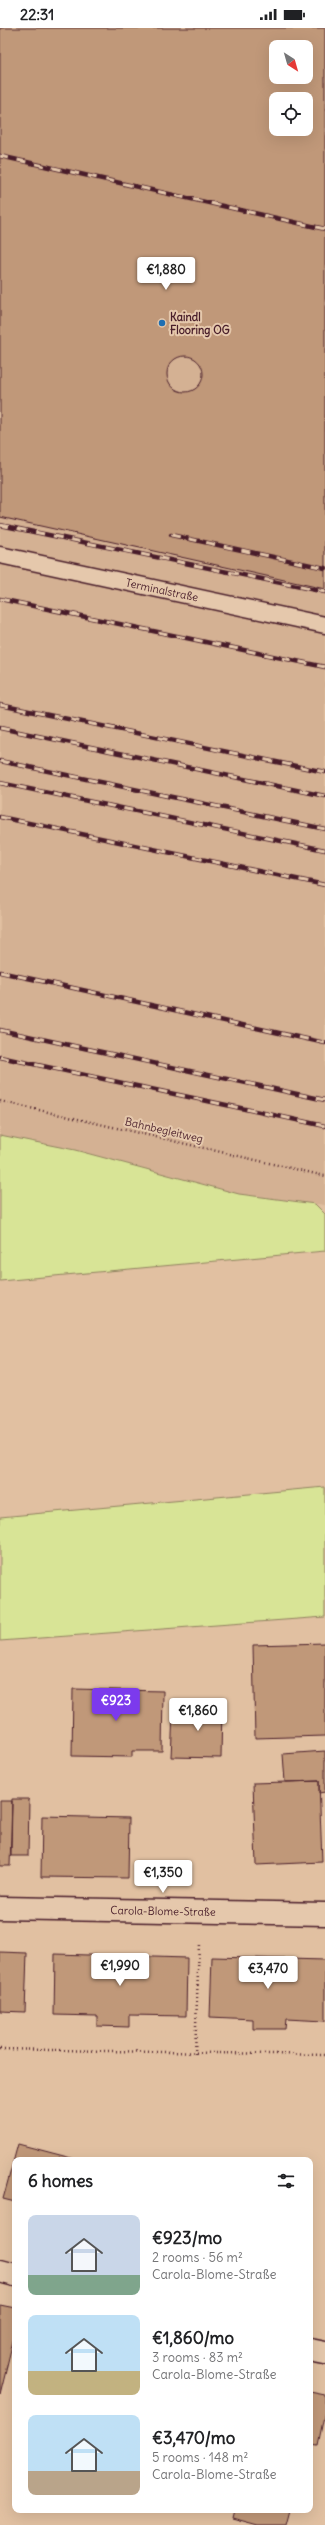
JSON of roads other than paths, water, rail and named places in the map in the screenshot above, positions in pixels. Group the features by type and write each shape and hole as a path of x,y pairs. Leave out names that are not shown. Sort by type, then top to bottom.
{"street":[{"name":"Carola-Blome-Straße","path":"0,1908 325,1914"},
{"path":"0,2272 12,2274"},
{"path":"313,2351 325,2353"}],"lane":[{"name":"Terminalstraße","path":"0,555 325,625"}],"railway":[{"path":"0,156 325,229"},
{"path":"0,525 325,592"},
{"path":"171,535 325,568"},
{"path":"0,599 325,667"},
{"path":"0,705 325,772"},
{"path":"0,728 325,796"},
{"path":"0,761 325,829"},
{"path":"0,783 325,850"},
{"path":"0,817 325,885"},
{"path":"0,972 325,1043"},
{"path":"0,1030 325,1100"},
{"path":"0,1057 325,1126"}],"place":[{"name":"Kaindl Flooring OG","path":"162,323"}]}
